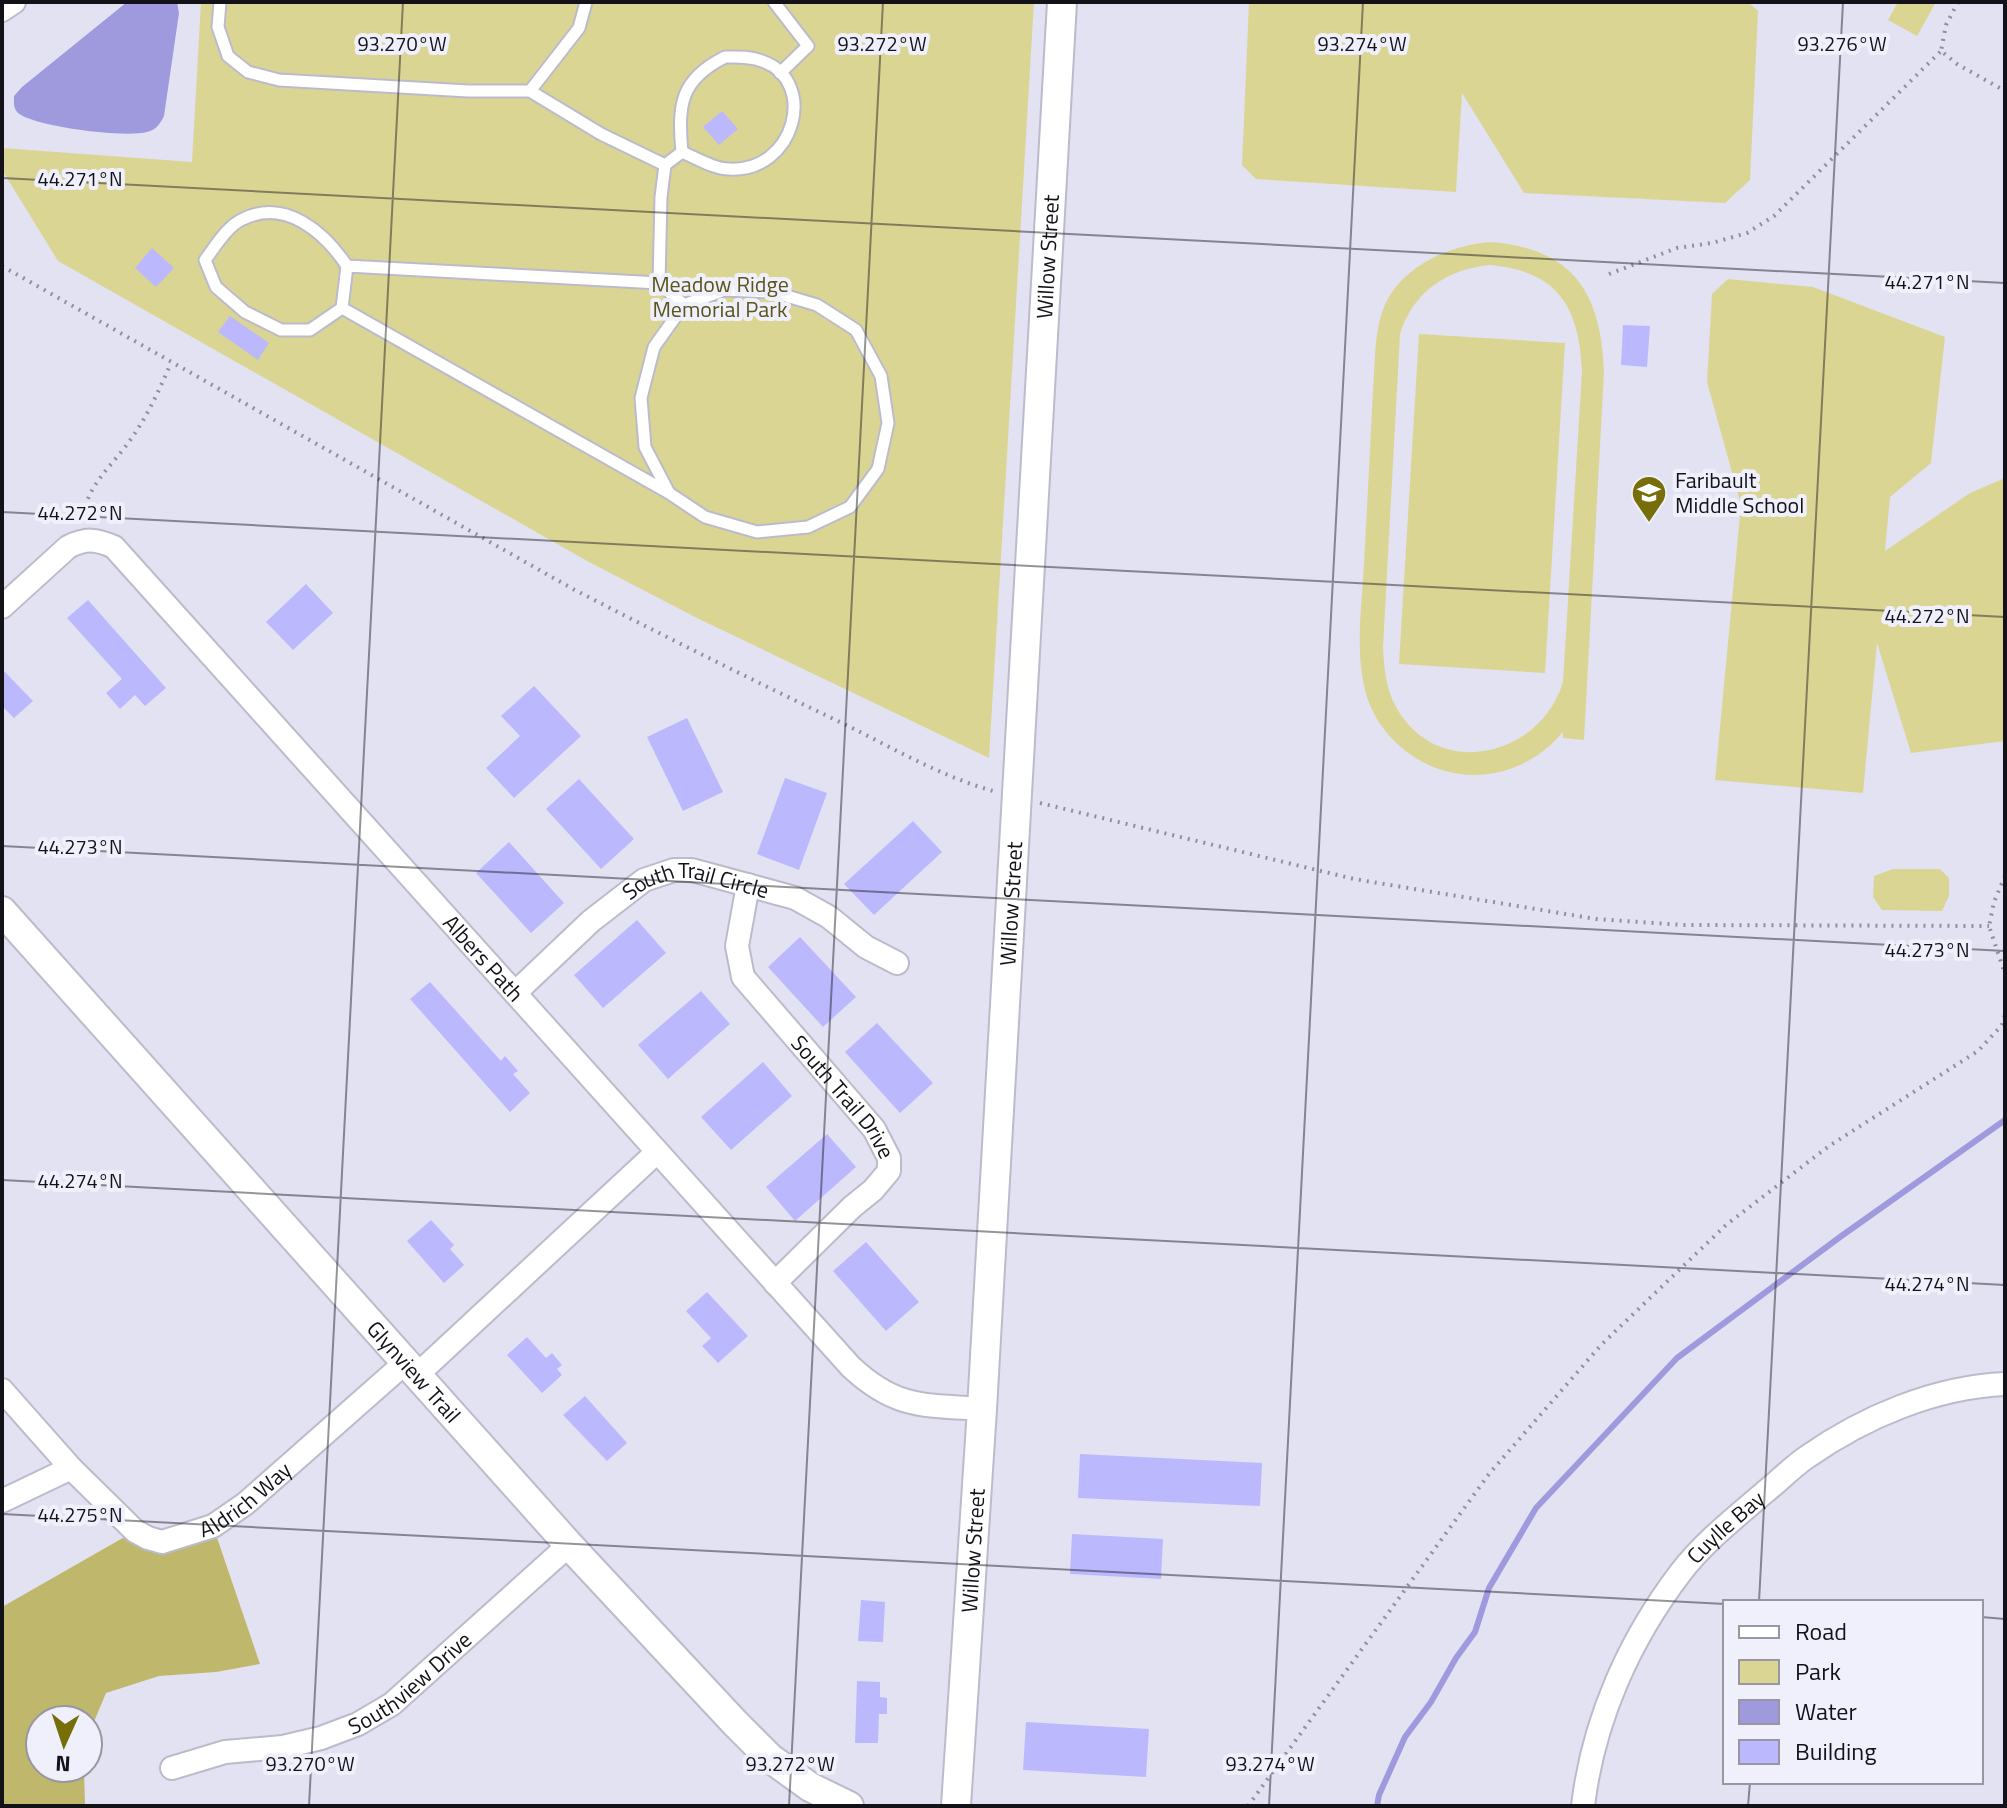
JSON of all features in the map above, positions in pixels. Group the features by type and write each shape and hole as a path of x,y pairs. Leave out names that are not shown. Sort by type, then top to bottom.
{"street":[{"path":"2,10 14,2"},
{"name":"Willow Street","path":"956,1806 982,1409 1062,2"},
{"path":"2,607 68,547 81,540"},
{"name":"Albers Path","path":"81,540 98,540 114,547 868,1384 888,1396 911,1404 982,1409"},
{"name":"South Trail Circle","path":"515,993 591,921 644,880 674,870 692,870 795,898 829,917 866,947 897,963"},
{"name":"South Trail Drive","path":"748,885 737,946 743,977 874,1129 889,1158 889,1171 873,1190 775,1283"},
{"name":"Glynview Trail","path":"2,911 569,1545 770,1758 810,1787 849,1806"},
{"name":"Aldrich Way","path":"2,1390 71,1468 135,1531 162,1542 213,1526 245,1504 412,1368 657,1152"},
{"name":"Cuylle Bay","path":"1583,1806 1588,1770 1603,1717 1624,1664 1682,1570 1721,1530 1805,1457 1849,1431 1894,1409 1941,1394 2005,1384"},
{"path":"2,1501 71,1468"},
{"name":"Southview Drive","path":"172,1768 225,1752 283,1747 321,1738 358,1724 392,1704 569,1545"}],"lane":[{"path":"220,2 218,27 228,56 248,72 279,80 468,91 530,91 601,134 665,165"},
{"path":"530,91 579,28 586,2"},
{"path":"774,2 808,46 780,73"},
{"path":"725,57 744,57 764,61 780,73 792,92 793,118 787,140 772,158 751,168 726,170 682,152 682,101 692,80 706,66 725,57"},
{"path":"659,283 665,165 682,152"},
{"path":"269,213 300,218 333,245 347,266 342,308 310,330 281,330 245,312 216,287 205,260 242,219 269,213"},
{"path":"347,266 659,283 684,305"},
{"path":"342,308 669,493 705,517 757,532 808,527 850,507 878,469 888,423 881,376 856,330 817,305 773,292 724,290 684,305 654,347 641,398 645,447 669,493"}],"path":[{"path":"1609,274 1677,248 1712,243 1747,233 1774,216 1941,51 1946,25 1958,2"},
{"path":"1941,51 1957,64 2005,91"},
{"path":"2,266 560,581 658,633 969,784 1354,879 1596,919 1683,925 1989,926"},
{"path":"81,540 83,509 88,495 132,438 150,409 171,363"},
{"path":"2005,876 1994,902 1989,926 2005,974"},
{"path":"1248,1806 1489,1474 1601,1345 1726,1225 1829,1146 1978,1051 2002,1025 2005,1015"}],"green space":[{"name":"Meadow Ridge Memorial Park","path":"201,2 1034,2 989,758 697,618 589,562 58,261 2,170 2,148 192,162"},
{"path":"1249,2 1748,2 1758,11 1750,180 1725,203 1524,193 1462,93 1456,192 1256,179 1242,165"},
{"path":"1898,2 1936,2 1917,36 1888,20"},
{"path":"1491,242 1520,246 1543,254 1562,265 1578,280 1597,319 1604,372 1584,740 1563,738 1563,732 1540,753 1514,768 1470,775 1426,764 1400,747 1380,724 1363,681 1360,630 1375,355 1382,313 1392,293 1415,269 1444,253","holes":["1490,265 1533,275 1561,297 1570,311 1580,349 1582,371 1563,682 1551,708 1533,728 1511,743 1486,751 1461,752 1436,745 1414,730 1396,707 1385,670 1383,647 1400,334 1406,319 1423,295 1446,278 1474,267"]},
{"path":"1728,279 1813,287 1945,337 1931,463 1890,497 1885,551 1970,493 2005,478 2005,741 1911,753 1877,643 1863,793 1715,780 1741,505 1707,382 1712,294"},
{"path":"1419,334 1565,343 1545,673 1399,664"},
{"path":"1893,869 1940,869 1949,878 1949,896 1942,911 1882,910 1873,897 1874,876"}],"shaded area":[{"path":"213,1526 260,1664 216,1672 159,1676 106,1693 101,1704 24,1704 24,1784 84,1784 85,1806 2,1806 2,1607 135,1531 148,1538"}],"water":[{"path":"127,2 177,2 179,13 164,116 157,126 150,131 136,133 101,132 42,123 18,113 14,96 22,87"}],"building":[{"path":"722,111 738,129 719,145 703,127"},
{"path":"152,248 174,268 156,287 135,268"},
{"path":"230,316 269,343 258,360 218,332"},
{"path":"1623,325 1650,326 1647,367 1621,365"},
{"path":"306,584 333,613 293,650 266,622"},
{"path":"88,600 166,688 145,706 135,695 120,709 106,693 122,679 67,618"},
{"path":"2,669 33,701 14,718 2,706"},
{"path":"534,686 581,736 514,798 486,768 520,736 501,716"},
{"path":"687,718 723,792 683,811 647,737"},
{"path":"785,778 827,793 799,870 757,854"},
{"path":"579,779 634,839 601,869 546,809"},
{"path":"913,821 942,852 874,915 844,884"},
{"path":"509,842 564,903 531,933 476,873"},
{"path":"637,920 666,953 603,1008 574,975"},
{"path":"800,937 856,997 823,1027 768,967"},
{"path":"430,982 501,1061 505,1056 518,1071 513,1074 530,1093 510,1112 410,999"},
{"path":"701,991 730,1024 668,1079 638,1045"},
{"path":"877,1023 933,1083 900,1113 845,1052"},
{"path":"763,1062 792,1096 731,1150 701,1117"},
{"path":"827,1134 856,1167 795,1221 766,1187"},
{"path":"431,1220 454,1245 450,1249 464,1265 444,1283 407,1241"},
{"path":"866,1242 919,1302 886,1331 833,1271"},
{"path":"707,1292 748,1336 718,1363 702,1346 711,1338 686,1311"},
{"path":"527,1337 546,1358 552,1353 562,1365 557,1369 562,1375 542,1393 507,1355"},
{"path":"585,1396 627,1443 607,1461 563,1415"},
{"path":"1080,1454 1262,1463 1260,1506 1078,1498"},
{"path":"1072,1534 1163,1539 1161,1579 1070,1574"},
{"path":"861,1600 885,1602 883,1642 858,1641"},
{"path":"857,1681 880,1682 880,1697 887,1698 887,1714 879,1714 878,1743 855,1743"},
{"path":"1026,1722 1149,1729 1146,1777 1023,1770"}],"waterway":[{"path":"1377,1806 1405,1737 1475,1632 1489,1588 1536,1508 1677,1358 2005,1120"}],"place":[{"name":"Faribault Middle School","path":"1649,524"}]}
